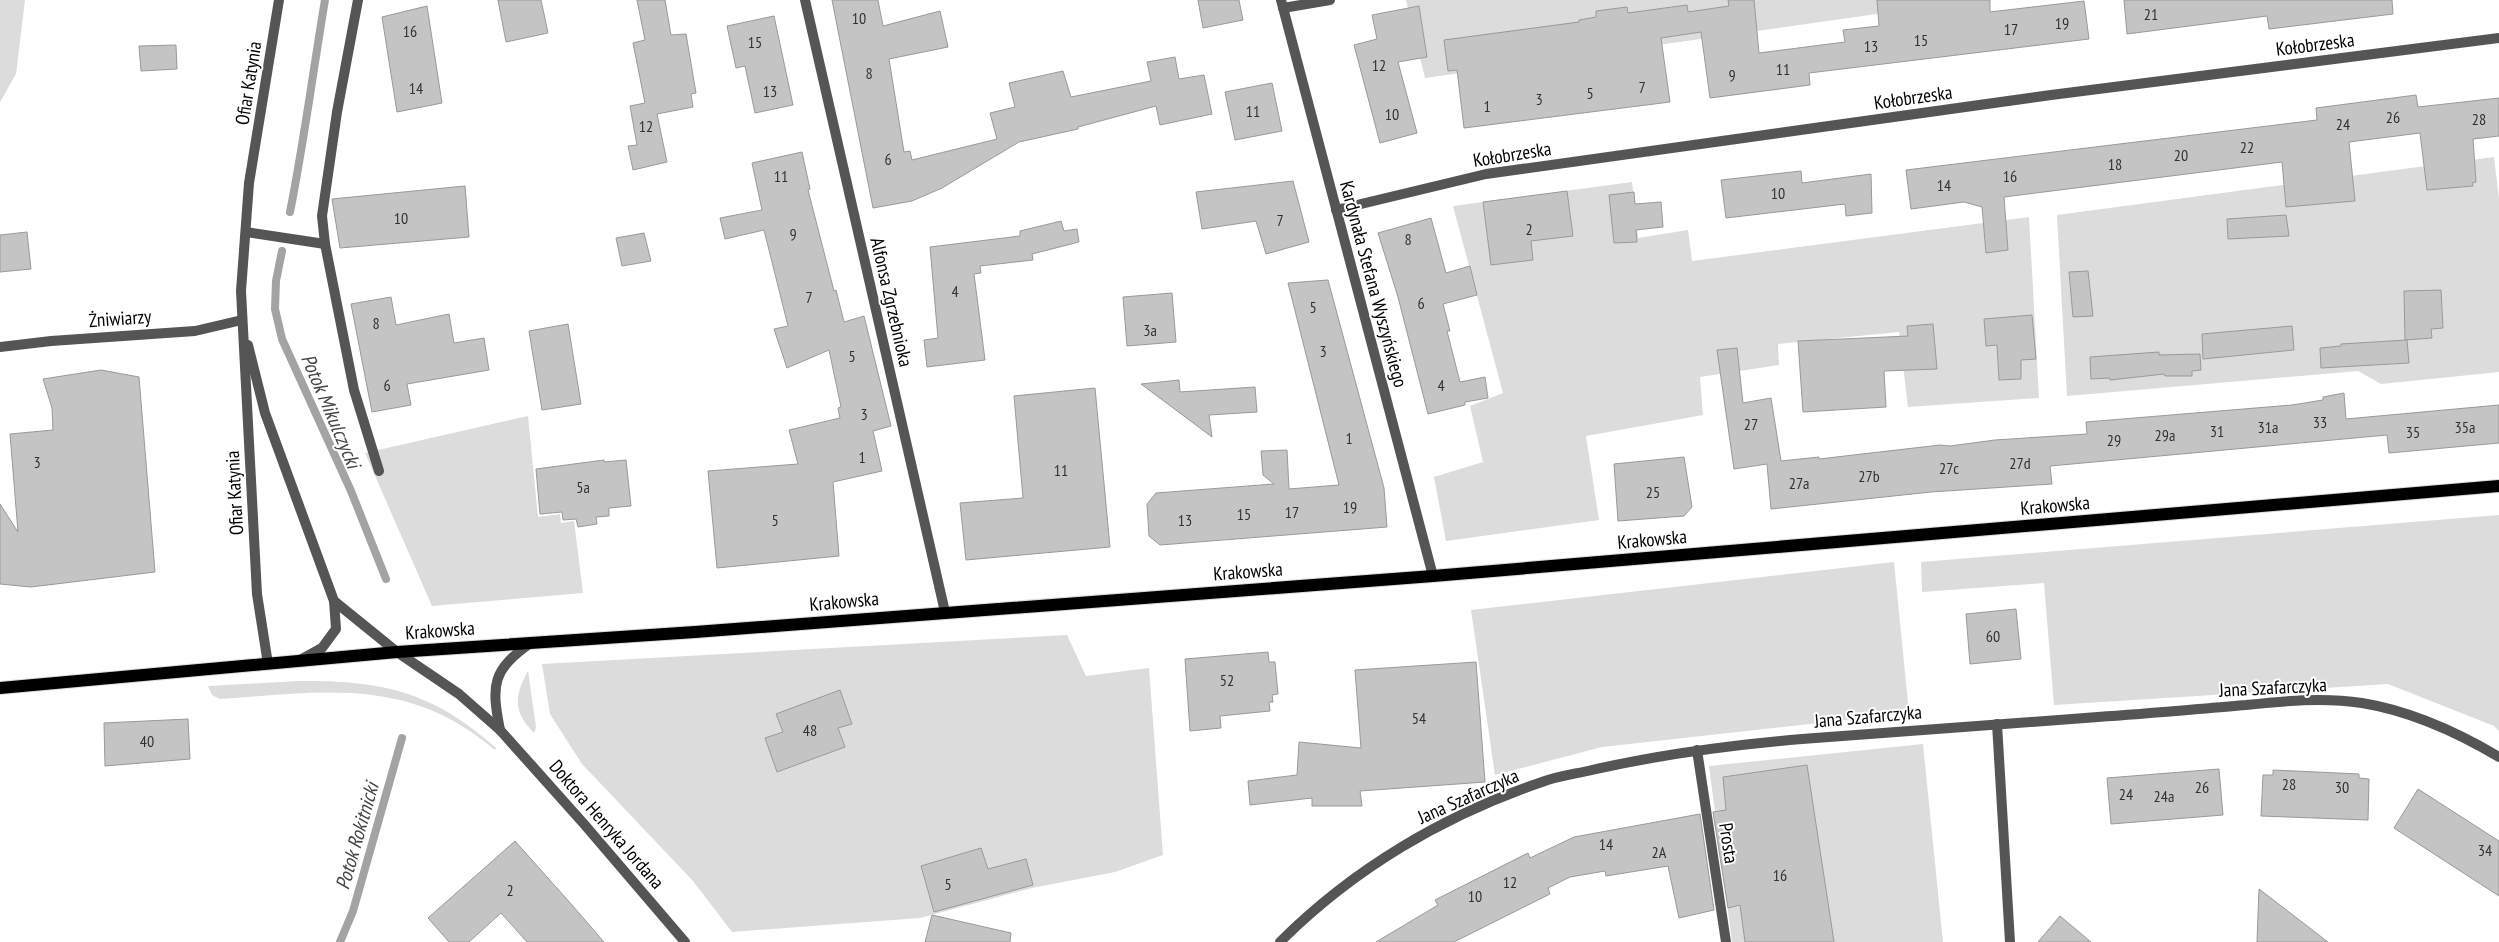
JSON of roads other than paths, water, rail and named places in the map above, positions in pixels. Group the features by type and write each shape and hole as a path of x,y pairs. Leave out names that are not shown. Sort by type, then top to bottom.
{"main road":[{"name":"Krakowska","path":"0,688 397,652 695,632 1434,576 2499,486"}],"street":[{"name":"Ofiar Katynia","path":"268,664 257,594 241,291 249,183 280,0"},
{"path":"358,0 337,112 322,216 325,244 354,390 379,471"},
{"name":"Alfonsa Zgrzebnioka","path":"805,0 945,612"},
{"path":"1282,4 1330,0"},
{"name":"Kardynała Stefana Wyszyńskiego","path":"1282,4 1434,576"},
{"name":"Kołobrzeska","path":"1336,210 1486,174 2042,96 2499,38"},
{"path":"246,232 325,244"},
{"name":"Ofiar Katynia","path":"242,320 266,413 334,601 336,629 322,648 298,661"},
{"name":"Żniwiarzy","path":"0,347 51,341 195,331 242,320"},
{"path":"334,601 397,652"},
{"path":"500,730 494,700 498,675 517,652 533,642"},
{"name":"Doktora Henryka Jordana","path":"397,652 459,694 500,730 685,942"},
{"name":"Jana Szafarczyka","path":"1280,942 1306,916 1353,878 1397,850 1480,806 1544,781 1634,760 1697,750 2294,701 2338,701 2363,703 2436,724 2471,740 2499,757"},
{"path":"1997,724 2010,942"},
{"name":"Prosta","path":"1697,750 1726,942"}],"waterway":[{"name":"Potok Mikulczycki","path":"290,212 325,0"},
{"name":"Potok Mikulczycki","path":"282,251 276,281 275,309 282,339 351,491 386,579"},
{"name":"Potok Rokitnicki","path":"340,942 353,911 402,738"}]}
